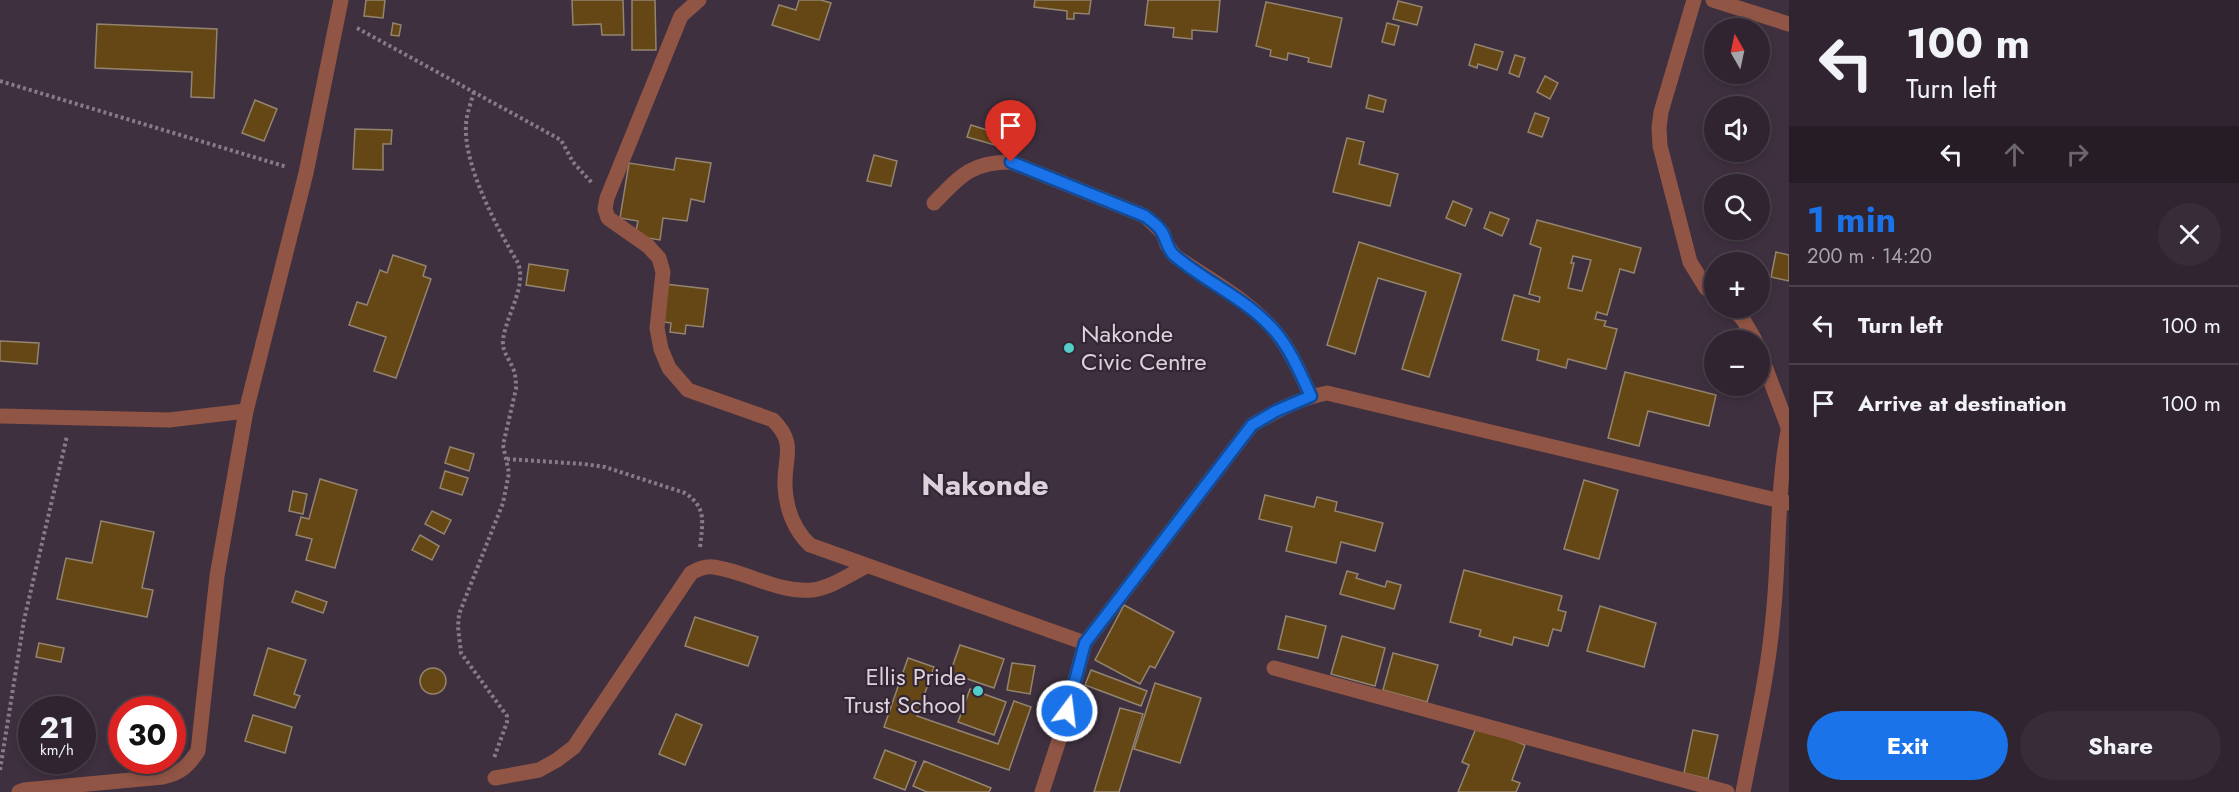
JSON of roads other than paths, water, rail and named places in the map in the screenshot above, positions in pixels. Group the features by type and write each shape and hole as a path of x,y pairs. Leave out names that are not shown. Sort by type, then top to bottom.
{"street":[{"path":"19,792 175,775 186,768 198,751 217,576 246,411 306,172 341,0"},
{"path":"699,0 681,15 607,198 605,209 608,218 648,246 659,258 663,272 657,328 661,349 669,368 688,390 773,420 783,429 789,449 785,485 790,514 800,535 810,545 1085,643"},
{"path":"1694,0 1661,112 1659,128 1660,146 1690,262 1704,285"},
{"path":"1713,0 1789,24"},
{"path":"934,202 961,175 972,168 998,162 1011,162 1145,216 1163,233 1174,256 1242,301 1272,328 1286,346 1311,396"},
{"path":"1743,792 1769,657 1789,427 1770,379"},
{"path":"1042,792 1061,734 1085,643 1252,425 1276,411 1311,396 1327,393 1784,502"},
{"path":"0,416 169,420 246,411"},
{"path":"495,778 539,770 574,747 691,573 698,569 712,566 785,587 811,590 825,587 867,566"},
{"path":"1274,668 1727,792"}],"place":[{"name":"Nakonde Civic Centre","path":"1069,348"},
{"name":"Ellis Pride Trust School","path":"978,691"}],"district":[{"name":"Nakonde","path":"985,485"}]}
